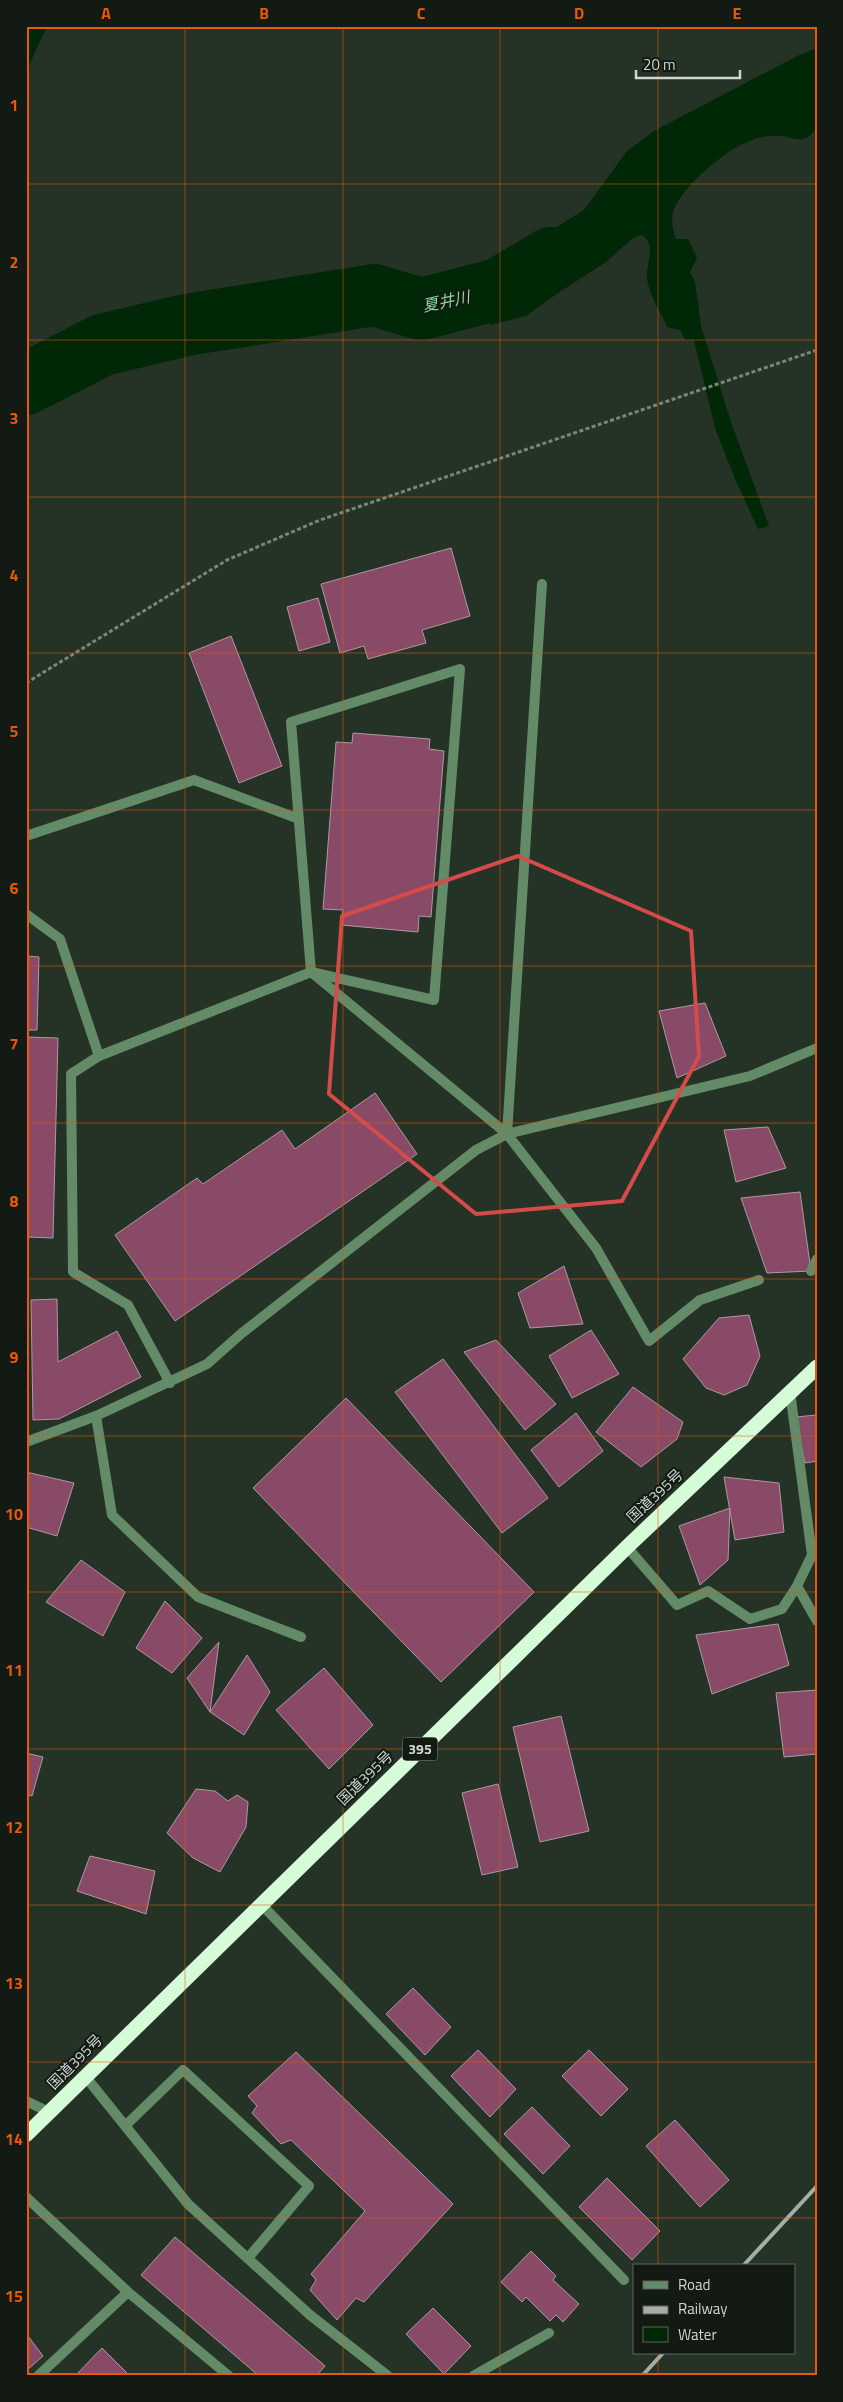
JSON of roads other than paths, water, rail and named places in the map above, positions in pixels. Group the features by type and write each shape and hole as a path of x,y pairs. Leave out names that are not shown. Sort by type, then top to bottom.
{"highway":[{"name":"国道395号","path":"26,2135 627,1547 817,1367"}],"street":[{"path":"507,1134 542,584"},
{"path":"170,1382 128,1305 72,1272 71,1074 99,1056 311,972 434,1000 460,669 291,722 311,972 507,1134 596,1248 649,1341 700,1300 759,1280"},
{"path":"26,836 194,780 299,819"},
{"path":"26,914 60,939 99,1056"},
{"path":"26,1442 96,1416 207,1364 242,1333 476,1150 507,1134 750,1076 817,1048"},
{"path":"811,1271 817,1259"},
{"path":"627,1547 677,1604 708,1591 750,1619 782,1609 797,1586 812,1555 790,1392"},
{"path":"96,1416 112,1515 198,1597 301,1637"},
{"path":"797,1586 817,1621"},
{"path":"261,1904 624,2280"},
{"path":"126,2125 183,2070 309,2186 248,2258"},
{"path":"86,2076 188,2204 310,2315 388,2376"},
{"path":"26,2101 49,2112"},
{"path":"26,2197 128,2292 230,2376"},
{"path":"38,2376 128,2292"},
{"path":"472,2376 549,2332"}],"water":[{"path":"26,26 47,26 26,72"},
{"path":"817,48 817,128 810,135 797,140 786,136 762,137 729,152 696,179 679,200 672,216 676,239 688,239 697,258 690,272 695,281 701,326 731,422 769,526 758,529 735,479 715,428 694,340 685,340 680,330 667,327 650,291 647,273 650,249 646,239 641,235 633,238 606,262 526,316 491,325 459,270 488,264 515,253 584,210 627,151 654,131 799,55"}],"waterway":[{"name":"夏井川","path":"26,384 102,345 186,325 374,295 421,309 499,289 551,258"}],"railway":[{"path":"745,2264 817,2186"},
{"path":"642,2376 662,2354"}]}
